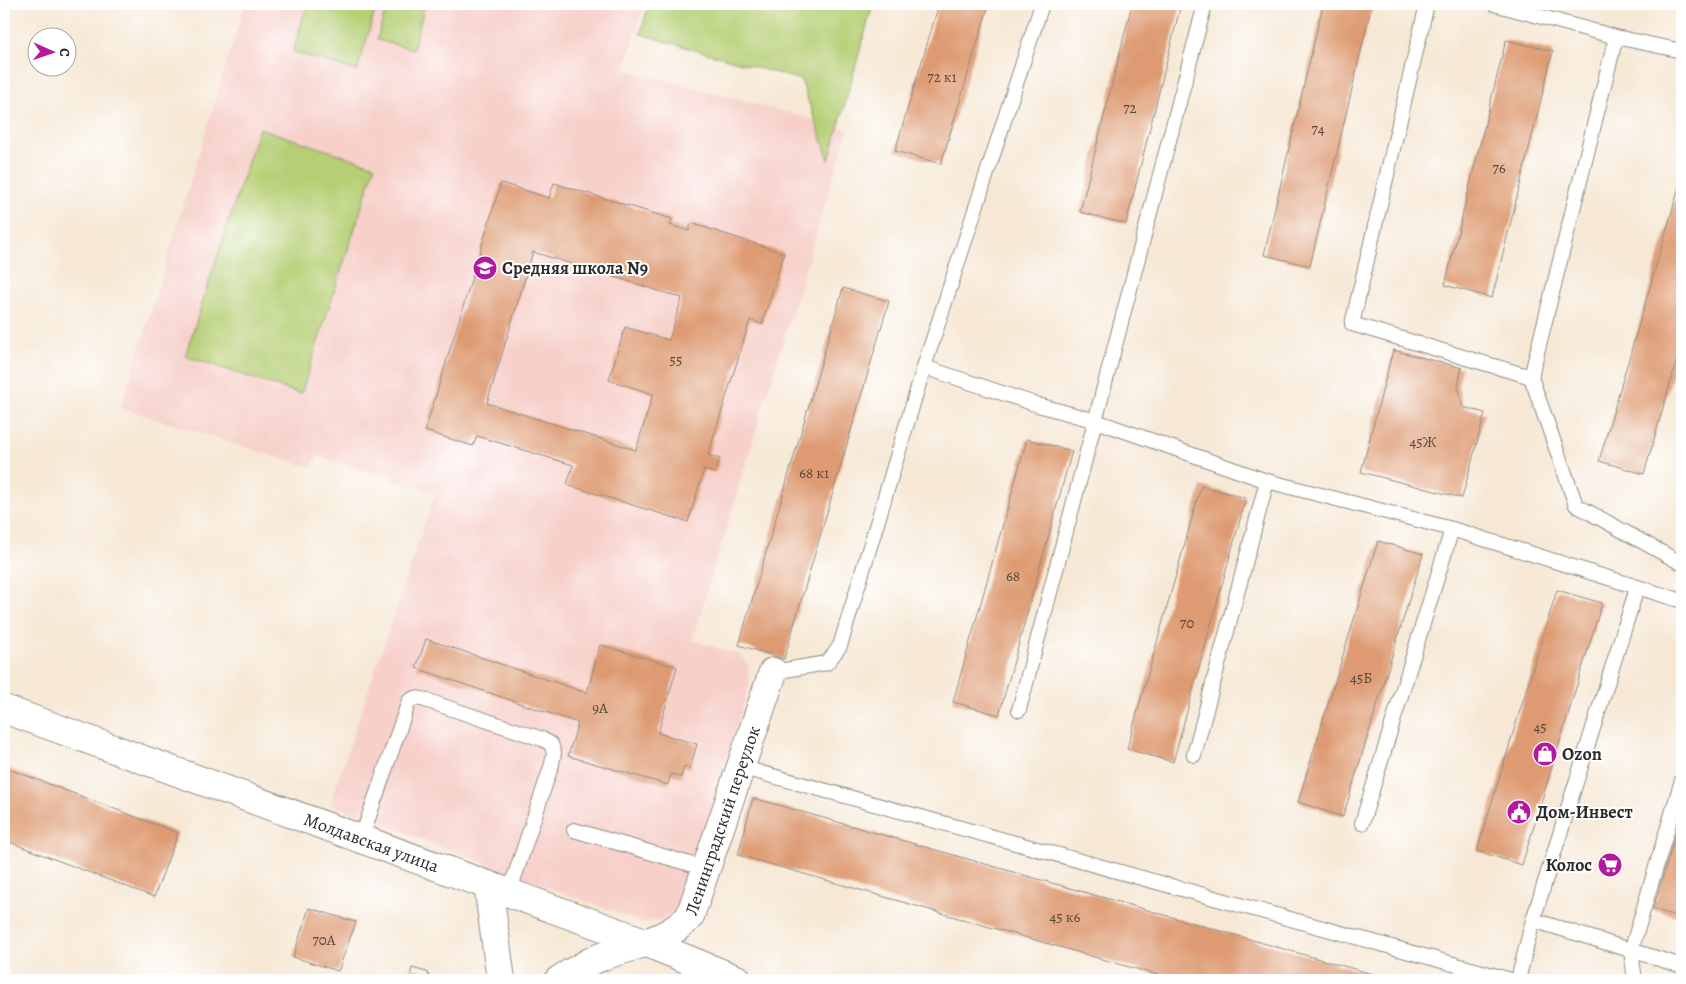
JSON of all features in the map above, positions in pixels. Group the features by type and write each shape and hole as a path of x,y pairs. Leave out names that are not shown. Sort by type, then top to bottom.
{"street":[{"name":"Ленинградский переулок","path":"559,980 597,959 647,943 681,927 690,916 773,672"},
{"name":"Молдавская улица","path":"4,709 647,943 738,980"},
{"path":"498,889 501,980"}],"lane":[{"path":"773,672 828,663 840,646 924,367 1042,4"},
{"path":"1019,710 1205,4"},
{"path":"1427,4 1352,324 1530,377"},
{"path":"1494,4 1616,37 1682,51"},
{"path":"1616,37 1530,377 1576,505 1681,557"},
{"path":"924,367 1038,405 1096,421 1267,481 1452,529 1682,601"},
{"path":"1194,755 1267,481"},
{"path":"1362,823 1452,529"},
{"path":"1518,980 1533,920 1637,588"},
{"path":"361,839 409,701 416,698 422,699 542,739 551,744 554,753 552,764 498,889"},
{"path":"740,767 1512,980"},
{"path":"1636,980 1631,950 1682,780"},
{"path":"574,830 707,869"},
{"path":"1533,920 1682,966"}],"shaded area":[{"name":"Средняя школа N9","path":"245,4 645,4 624,69 848,129 692,640 739,655 748,664 749,684 688,887 676,908 663,919 643,923 330,804 435,493 317,456 312,468 121,408"}],"green space":[{"path":"307,4 377,4 357,71 293,52"},
{"path":"387,4 425,4 413,49 377,40"},
{"path":"649,4 873,4 829,160 801,80 640,34"},
{"path":"259,128 375,166 301,394 185,356"}],"building":[{"path":"939,4 989,4 941,164 895,151"},
{"path":"1132,4 1181,4 1126,224 1080,212"},
{"path":"1323,4 1372,4 1310,266 1264,255"},
{"path":"1506,40 1553,51 1492,298 1445,285"},
{"path":"1682,177 1682,342 1644,474 1599,461"},
{"name":"Средняя школа N9","path":"501,183 549,198 554,183 672,219 670,225 689,231 691,223 784,253 762,324 750,320 708,455 720,459 715,473 704,470 688,522 567,485 573,465 477,436 473,446 425,431","holes":["533,252 682,298 669,340 625,327 609,380 653,394 636,450 487,403"]},
{"path":"843,288 889,301 784,659 739,645"},
{"path":"1393,350 1462,368 1458,385 1463,407 1485,413 1462,498 1361,472"},
{"path":"1027,439 1072,451 999,715 953,702"},
{"path":"1201,486 1246,498 1173,762 1127,749"},
{"path":"1378,541 1423,554 1343,817 1298,802"},
{"path":"1557,590 1602,603 1522,865 1477,851"},
{"path":"426,639 587,693 600,645 677,667 658,733 697,744 690,768 684,766 681,777 671,774 668,785 568,756 578,723 416,668"},
{"path":"4,767 178,833 154,897 4,840"},
{"path":"753,798 1393,980 1175,980 738,855"},
{"path":"1682,814 1682,918 1653,909"},
{"path":"309,908 356,922 338,971 293,957"},
{"path":"412,968 427,972 431,980 409,980"}],"place":[{"name":"Средняя школа N9","path":"485,268"},
{"name":"Ozon","path":"1545,754"},
{"name":"Дом-Инвест","path":"1519,812"},
{"name":"Колос","path":"1610,865"}]}
